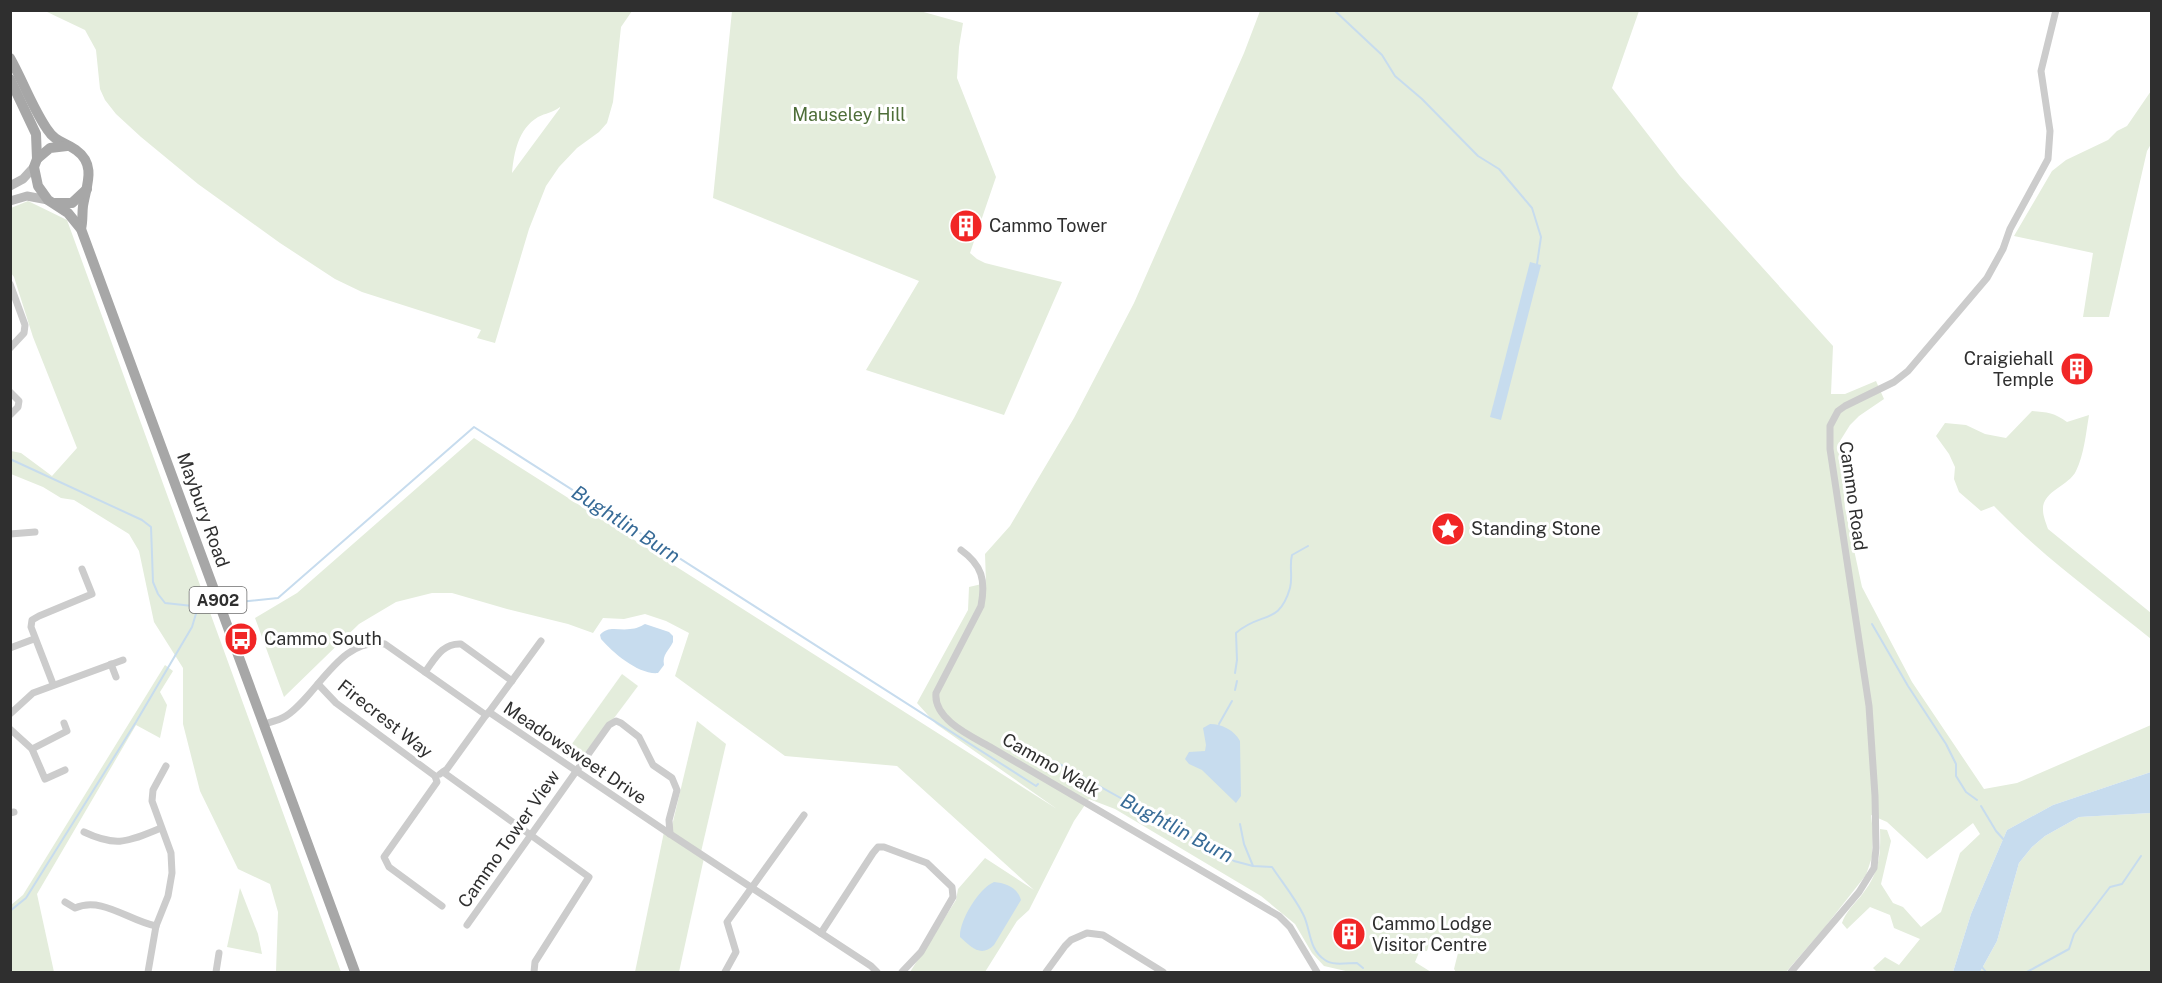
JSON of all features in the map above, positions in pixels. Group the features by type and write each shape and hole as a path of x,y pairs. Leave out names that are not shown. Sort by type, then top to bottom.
{"main road":[{"name":"Maybury Road","path":"10,58 54,139 76,150 89,169 90,180 81,229"},
{"name":"Maybury Road","path":"10,79 36,134 38,186 51,202 68,213 81,229 355,972"},
{"path":"36,163 50,148 67,146"},
{"path":"51,202 63,205 72,203 80,198 87,189"}],"street":[{"name":"Cammo Road","path":"1791,972 1864,885 1874,868 1876,848 1869,706 1832,461 1830,426 1833,418 1845,406 1894,382 1908,371 1987,278 1995,264 2010,229 2048,159 2050,130 2041,71 2056,10"},
{"path":"10,186 23,179 36,163"},
{"path":"10,201 27,196 51,202"},
{"path":"10,284 25,325 24,333 10,348"},
{"path":"10,392 19,401 18,407 10,415"},
{"path":"10,534 35,532"},
{"name":"Cammo Walk","path":"961,550 977,564 983,583 983,594 981,606 936,693 937,704 946,717 957,727 992,748 1279,916 1290,927 1317,972"},
{"path":"53,684 34,639 32,620 92,594 82,569"},
{"path":"10,648 34,639"},
{"path":"442,906 389,867 384,857 437,782 435,776 443,772 541,641"},
{"name":"Meadowsweet Drive","path":"264,724 286,717 352,650 368,643 384,644 877,972"},
{"path":"425,672 442,650 454,644 461,644 512,681"},
{"path":"10,714 33,693 123,660"},
{"path":"111,664 116,677"},
{"name":"Firecrest Way","path":"318,684 336,703 435,776"},
{"name":"Cammo Tower View","path":"467,924 609,725 616,721 639,737 650,760 672,778 677,790 669,820 670,834"},
{"path":"32,749 67,732 64,723"},
{"path":"10,729 32,749 46,782 65,770"},
{"path":"148,972 156,926 168,896 172,873 171,853 152,801 153,790 166,766"},
{"path":"443,772 589,877 535,962 534,972"},
{"path":"725,972 736,952 727,922 804,815"},
{"path":"84,832 102,841 116,842 131,840 162,828"},
{"path":"821,933 878,847 919,858 952,887 953,897 921,952 902,972"},
{"path":"65,902 75,908 81,905 99,904 147,925 156,926"},
{"path":"1046,972 1071,940 1087,933 1103,935 1162,972"},
{"path":"216,972 219,953"}],"green space":[{"path":"632,10 621,27 613,102 607,123 577,148 559,167 546,186 529,229 495,343 477,338 481,330 362,292 335,279 198,184 141,137 116,114 105,100 100,89 96,50 85,30 45,11","holes":["560,108 512,173 518,142 526,128 538,117"]},
{"name":"Mauseley Hill","path":"732,11 920,11 963,23 957,78 996,177 970,253 985,263 1062,282 1004,415 866,370 919,281 713,198"},
{"path":"1260,11 1639,11 1612,88 1680,176 1833,346 1831,394 1845,394 1876,381 1884,399 1859,416 1840,441 1845,508 1862,587 1912,682 1984,789 2017,783 2151,725 2151,772 2053,805 2007,830 1971,914 1953,972 1877,972 1873,968 1885,957 1899,965 1920,939 1894,928 1890,915 1870,907 1847,929 1842,923 1847,912 1872,880 1878,864 1880,829 1887,830 1891,841 1881,884 1893,903 1903,907 1921,927 1941,912 1960,853 1980,834 1973,823 1927,859 1887,822 1871,815 1872,857 1866,875 1786,972 1456,972 1454,969 1460,945 1431,938 1427,951 1420,950 1415,962 1431,972 1350,972 1324,966 1312,953 1295,924 1261,896 1115,809 1089,799 1074,821 1029,910 1017,921 985,972 910,972 956,900 958,889 985,858 1034,890 897,766 785,756 675,676 689,633 666,621 645,614 624,619 603,618 593,633 568,624 452,593 432,593 396,602 359,624 284,697 255,618 297,593 474,438 1057,809 936,724 917,703 968,610 969,587 986,583 985,554 1010,526 1074,418 1134,303 1244,53"},
{"path":"2151,91 2151,144 2147,151 2109,317 2083,317 2093,253 2014,236 2052,171 2066,160 2108,140 2117,131 2127,126"},
{"path":"28,201 67,220 341,972 276,972 278,912 270,884 238,869 200,791 183,724 183,668 154,622 139,551 129,534 74,500 61,498 43,487 11,474 11,451 21,453 52,476 77,448 33,337 11,273 11,208"},
{"path":"2032,411 2051,414 2067,422 2089,415 2079,465 2073,476 2047,498 2044,503 2044,517 2048,529 2151,613 2151,639 2051,559 1994,506 1981,511 1959,492 1954,479 1955,467 1936,436 1945,423 1966,425 1985,434 2006,438"},
{"path":"165,665 173,671 160,692 167,705 160,738 136,725 37,894 54,972 11,972 11,905 23,895"},
{"path":"622,674 638,686 579,765 564,755"},
{"path":"697,721 726,744 701,852 670,834"},
{"path":"2151,813 2151,972 1980,972 1997,941 2019,863 2032,847 2045,836 2079,817"},
{"path":"664,832 704,858 679,972 635,972"},
{"path":"240,888 258,934 262,954 227,947"}],"water":[{"path":"1530,262 1541,265 1501,420 1490,417"},
{"path":"645,624 669,632 673,636 673,642 664,658 664,665 658,673 635,667 601,639 600,635 607,630 632,629"},
{"path":"1210,724 1227,728 1240,741 1241,796 1236,803 1202,770 1189,764 1185,759 1189,752 1205,751 1203,728"},
{"path":"2151,772 2151,813 2079,817 2045,836 2032,847 2019,863 1997,941 1980,972 1953,972 1971,914 2007,830 2053,805"},
{"path":"994,882 1011,887 1021,900 994,945 985,951 980,951 960,937 961,930 966,914 976,898"}],"waterway":[{"path":"1334,10 1382,55 1395,76 1422,99 1478,156 1499,169 1532,208 1541,237 1537,264"},
{"name":"Bughtlin Burn","path":"230,603 278,598 474,427 1036,786 1038,784"},
{"name":"Bughtlin Burn","path":"10,459 142,520 151,527 153,582 158,594 165,603 202,607"},
{"path":"1235,673 1236,633 1245,626 1275,613 1280,608 1290,588 1292,555 1308,546"},
{"path":"10,911 26,898 136,722 192,627 198,607"},
{"path":"1872,624 1908,686 1946,744 1956,764 1956,776 1966,792 1977,800"},
{"path":"1235,690 1237,681"},
{"path":"1219,724 1232,701"},
{"name":"Bughtlin Burn","path":"1051,765 1054,761 1234,861 1253,866 1272,867 1300,908 1313,945 1320,955 1332,963 1357,963 1363,968"},
{"path":"1981,806 2005,841"},
{"path":"1240,824 1244,844 1253,866"},
{"path":"2027,972 2069,949 2074,934 2110,887 2122,884 2141,856"},
{"path":"1982,967 1986,972"}],"place":[{"name":"Cammo Tower","path":"966,226"},
{"name":"Craigiehall Temple","path":"2077,369"},
{"name":"Standing Stone","path":"1448,529"},
{"name":"Cammo South","path":"241,639"},
{"name":"Cammo Lodge Visitor Centre","path":"1349,934"}]}
